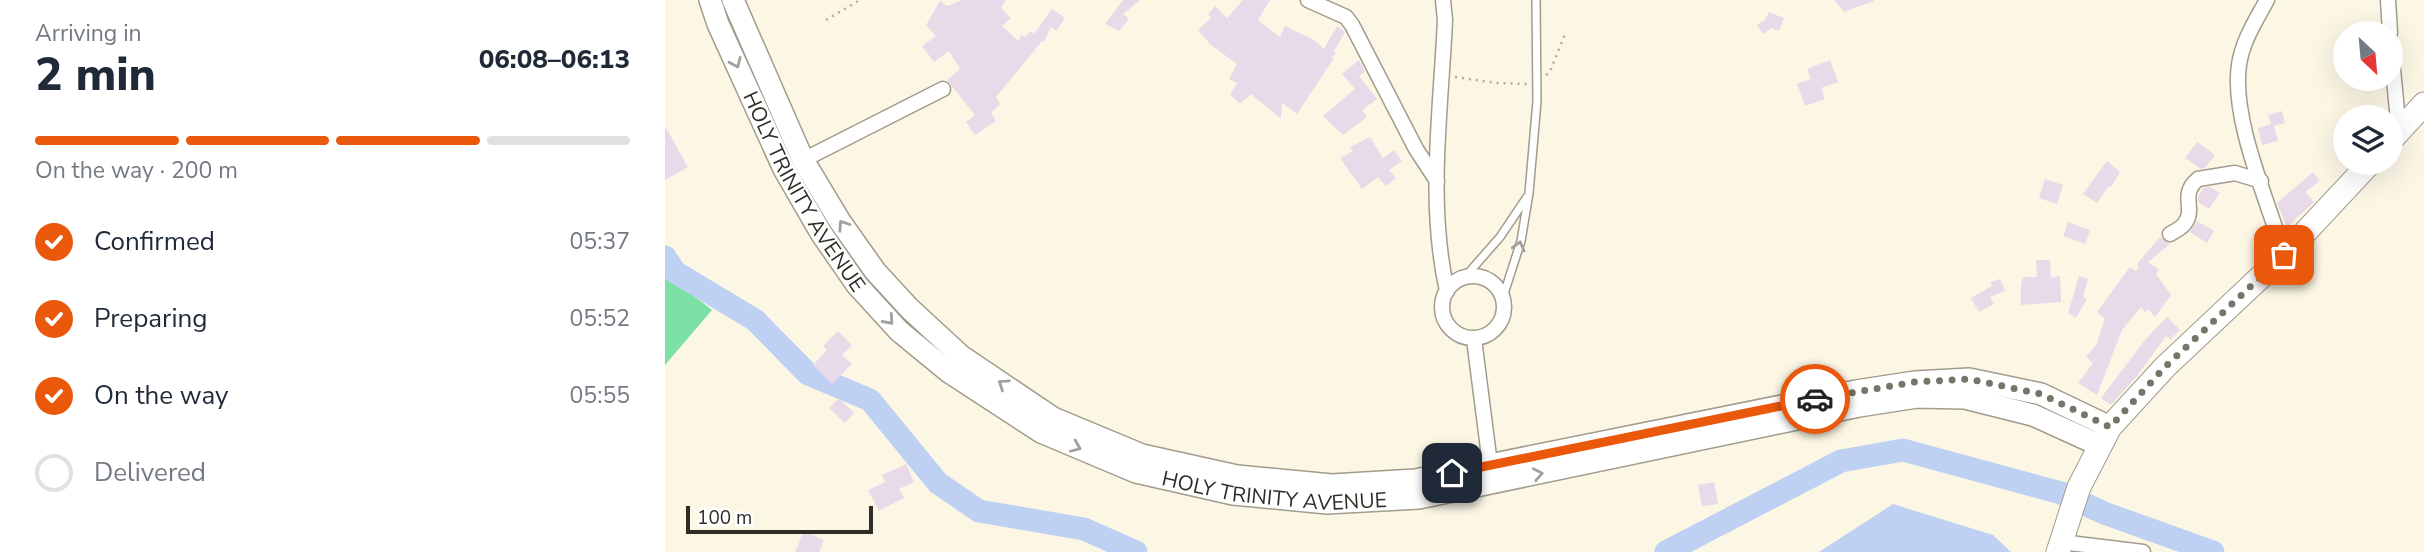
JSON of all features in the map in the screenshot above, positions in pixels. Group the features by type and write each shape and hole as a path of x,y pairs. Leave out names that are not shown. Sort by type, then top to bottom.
{"main road":[{"name":"HOLY TRINITY AVENUE","path":"710,0 718,24 785,169 821,233 857,285 899,331 949,372 1041,432 1136,472 1233,494 1327,503 1419,498 1492,474 1856,391 1915,382 1967,388 2033,415 2104,436"},
{"name":"HOLY TRINITY AVENUE","path":"733,0 803,160 839,220 875,271 909,308 961,356 1053,418 1142,455 1237,476 1332,485 1492,474"},
{"path":"2403,127 2424,104"},
{"path":"2061,541 2078,487 2104,436 2165,367 2284,255 2359,175"}],"street":[{"path":"1308,0 1346,17 1352,25 1416,149 1437,181"},
{"path":"1443,0 1445,20 1437,181 1439,255 1447,291 1442,311 1448,325 1462,337 1485,336 1495,330 1502,320 1505,309 1503,297 1497,287 1488,280 1477,276 1465,277 1455,282 1447,291"},
{"path":"2267,0 2248,37 2239,65 2239,107 2284,255"},
{"path":"2388,0 2389,21"},
{"path":"803,160 943,89"},
{"path":"2170,234 2184,226 2187,220 2188,191 2198,178 2235,173 2261,181"},
{"path":"1474,338 1492,474"},
{"path":"2061,541 2143,552"}],"lane":[{"path":"1503,297 1521,242 1529,193 1538,51 1536,0"},
{"path":"1465,277 1500,237 1529,193"}],"path":[{"path":"826,20 860,0"},
{"path":"1442,75 1497,83 1536,84 1550,72 1565,34"}],"green space":[{"path":"665,271 712,310 665,365"}],"water":[{"path":"1893,504 1993,535 2011,552 1819,552"}],"building":[{"path":"962,0 1006,0 1001,8 1011,18 1002,26 1018,41 1022,35 1025,37 1031,31 1034,34 1052,9 1065,18 1056,31 1051,27 1044,42 1042,41 996,97 1000,104 991,113 996,121 975,135 966,122 975,115 947,80 960,69 949,51 934,62 922,46 936,36 926,25 940,1 947,6"},
{"path":"1123,0 1140,0 1123,14 1129,19 1119,31 1105,24"},
{"path":"1243,0 1270,0 1258,20 1280,37 1285,26 1314,40 1324,49 1337,26 1345,32 1334,51 1334,58 1297,114 1282,103 1281,119 1251,94 1240,104 1230,94 1237,83 1229,79 1237,64 1211,45 1198,30 1211,18 1208,14 1215,6 1227,18"},
{"path":"1834,0 1873,0 1874,1 1844,12"},
{"path":"1769,12 1784,18 1779,31 1772,28 1763,34 1757,25 1765,20"},
{"path":"1359,60 1365,71 1359,76 1377,99 1362,110 1367,117 1343,135 1323,116 1355,89 1342,74"},
{"path":"1830,60 1838,82 1821,88 1825,99 1805,106 1797,84 1811,79 1807,69"},
{"path":"2282,111 2285,123 2274,126 2278,141 2262,145 2258,128 2271,124 2268,115"},
{"path":"665,126 688,167 665,180"},
{"path":"1370,137 1383,158 1394,150 1402,161 1389,170 1396,178 1386,186 1378,177 1362,189 1340,158 1353,151 1350,147"},
{"path":"2197,142 2215,155 2205,168 2201,169 2185,158"},
{"path":"2107,161 2120,172 2097,203 2083,194"},
{"path":"2313,172 2320,181 2305,192 2314,202 2287,227 2277,203"},
{"path":"2045,179 2063,185 2057,204 2039,198"},
{"path":"2210,187 2220,193 2209,209 2198,202 2198,197 2203,188"},
{"path":"2197,221 2214,231 2207,243 2190,232"},
{"path":"2068,222 2090,230 2085,244 2063,236"},
{"path":"2160,237 2170,244 2148,262 2159,270 2156,274 2171,295 2155,317 2148,309 2145,312 2141,307 2122,330 2097,395 2078,383 2093,363 2086,357 2096,345 2105,319 2097,312 2130,267 2136,271 2139,267 2137,264"},
{"path":"2036,260 2050,260 2051,278 2060,276 2061,302 2021,305 2023,277 2037,277"},
{"path":"2079,276 2088,279 2083,297 2087,299 2076,318 2068,313"},
{"path":"2000,279 2005,291 1990,297 1994,304 1979,312 1971,298 1992,286 1991,282"},
{"path":"2167,317 2180,330 2170,340 2166,336 2137,376 2111,405 2101,398 2146,339"},
{"path":"838,331 852,345 842,355 852,364 832,384 813,365 827,350 823,346"},
{"path":"839,398 854,413 845,423 829,408"},
{"path":"906,464 914,482 899,489 904,498 879,511 868,490 885,482 882,475"},
{"path":"1714,482 1718,504 1702,506 1698,485"},
{"path":"804,531 824,540 819,552 795,552"}],"waterway":[{"path":"665,257 675,272 755,320 808,374 870,400 938,483 979,511 1084,529 1136,552"},
{"path":"1666,552 1841,461 1903,450 2061,493 2104,513 2213,552"}],"way so far":[{"path":"1815,399 1915,382 1969,379 2041,394 2110,427 2165,367 2284,255"}],"route":[{"path":"1452,473 1815,399"}]}
